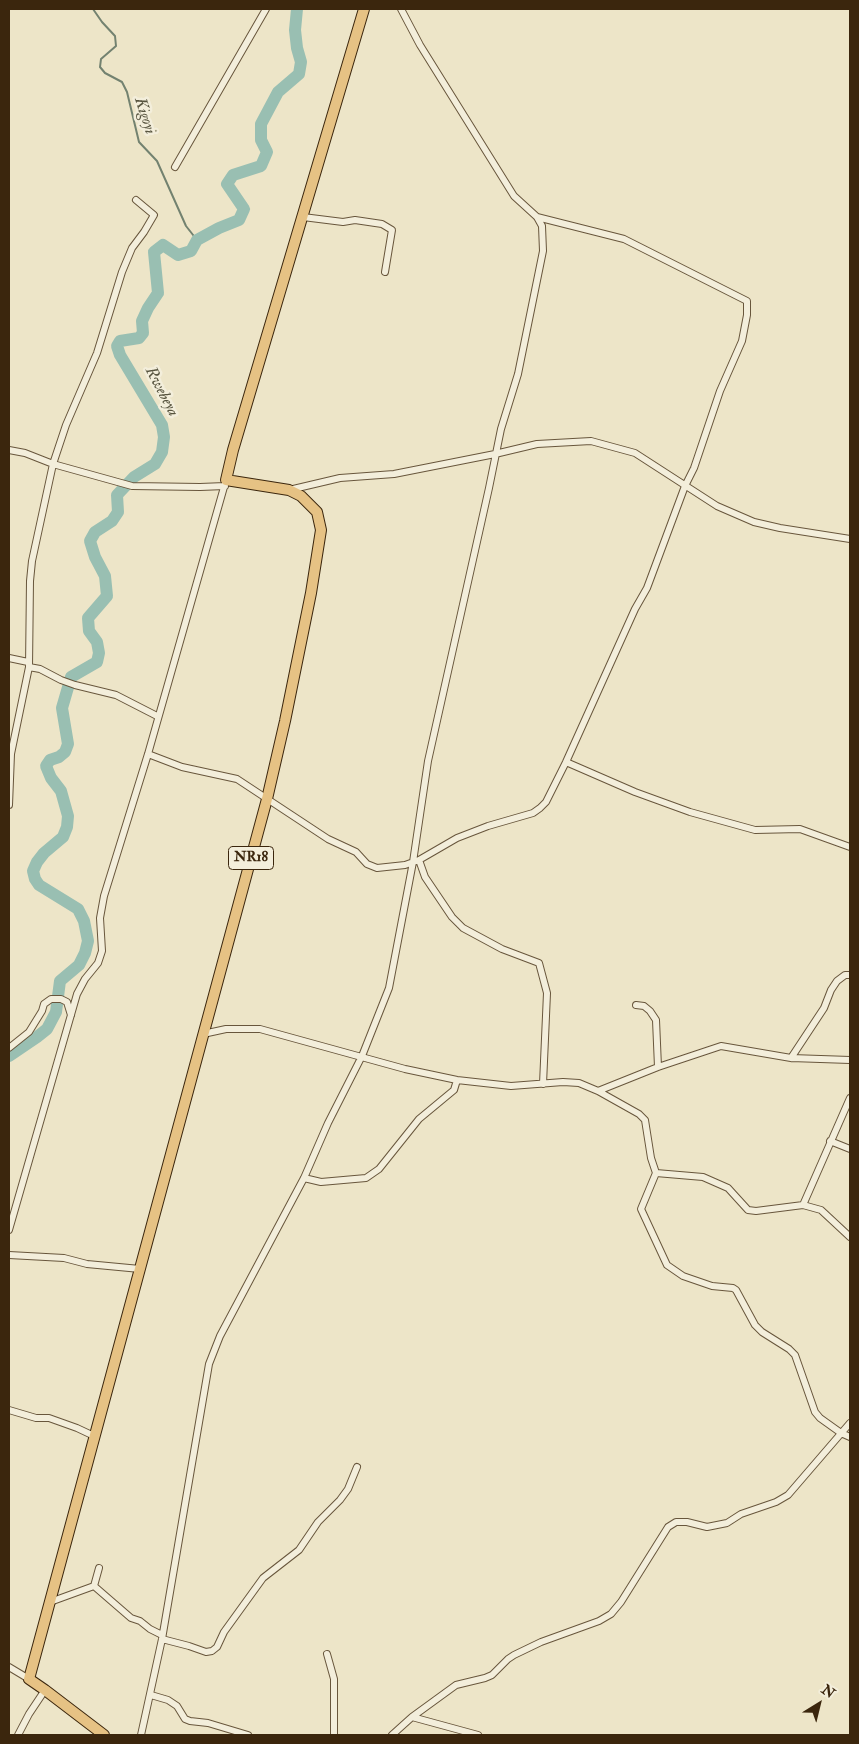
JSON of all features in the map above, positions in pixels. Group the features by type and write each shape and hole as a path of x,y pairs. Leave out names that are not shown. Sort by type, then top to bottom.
{"main road":[{"path":"225,483 233,450 364,9"},
{"name":"NR18","path":"28,1679 267,799 308,611 321,530 317,512 301,496 290,490 225,483"},
{"path":"28,1679 104,1735"}],"street":[{"path":"175,168 266,9"},
{"path":"141,1735 162,1637 209,1364 220,1336 304,1178 328,1123 362,1056 389,988 416,861 428,761 496,454 500,428 518,374 543,251 542,226 537,217 514,196 420,45 401,9"},
{"path":"9,805 11,754 29,665 32,561 52,464 66,425 97,353 122,272 132,248 154,215 136,200"},
{"path":"303,217 343,222 355,220 382,224 392,230 384,272"},
{"path":"148,754 182,767 237,779 328,839 356,852 367,864 377,868 405,865 416,861 457,838 488,826 532,813 546,802 635,609 647,588 694,468 720,391 742,341 747,315 747,301 624,239 537,217"},
{"path":"290,490 340,478 394,474 537,444 591,441 635,453 717,506 754,522 850,539"},
{"path":"9,450 25,453 52,464 132,486 200,488 225,483 148,754 104,896 100,918 102,951 98,963 85,979 77,994 9,1230"},
{"path":"9,658 40,669 60,680 116,695 158,716"},
{"path":"566,762 635,792 690,812 755,830 800,829 850,846"},
{"path":"416,861 452,917 463,928 502,949 539,963 546,993 543,1084"},
{"path":"791,1058 824,1008 831,990 837,981 846,975 850,975"},
{"path":"9,1048 29,1032 42,1011 44,1004 51,998 67,1002 71,1016"},
{"path":"636,1005 644,1006 656,1020 658,1067"},
{"path":"203,1034 226,1029 260,1029 404,1069 457,1080 511,1086 563,1082 579,1083 598,1091 639,1114 645,1120 651,1158 656,1173 641,1209 667,1265 683,1276 712,1286 736,1290 755,1326 794,1355 815,1412 820,1418 850,1437"},
{"path":"598,1091 658,1067 721,1046 791,1058 850,1060"},
{"path":"304,1178 321,1182 366,1178 379,1169 419,1119 454,1090 457,1080"},
{"path":"803,1205 850,1098"},
{"path":"830,1141 850,1149"},
{"path":"656,1173 704,1177 728,1188 748,1210 756,1211 803,1205 821,1210 850,1237"},
{"path":"9,1256 64,1258 87,1264 140,1269"},
{"path":"9,1410 36,1418 49,1418 94,1436"},
{"path":"392,1735 412,1717 456,1685 492,1675 514,1655 541,1642 599,1621 611,1614 621,1602 668,1527 676,1522 687,1522 707,1527 727,1523 741,1514 776,1502 788,1495 850,1423"},
{"path":"94,1586 131,1618 140,1621 162,1637 206,1652 212,1651 217,1647 224,1632 263,1578 299,1550 318,1522 348,1490 357,1467"},
{"path":"94,1586 99,1568"},
{"path":"50,1602 94,1586"},
{"path":"326,1654 334,1679 334,1735"},
{"path":"9,1666 28,1679"},
{"path":"18,1735 45,1690"},
{"path":"150,1695 168,1700 177,1706 185,1719 208,1723 248,1735"},
{"path":"412,1717 478,1735"}],"waterway":[{"name":"Kigoyi","path":"93,9 115,36 116,46 101,59 100,67 105,73 122,82 127,92 139,142 157,161 186,226 197,240"},
{"name":"Rwebeya","path":"9,1056 47,1029 56,1012 60,981 79,965 88,941 84,921 78,909 39,885 33,871 44,853 63,837 67,827 68,816 61,791 51,778 46,766 50,760 59,757 65,752 68,744 62,708 71,677 97,662 99,653 97,642 89,631 88,618 107,596 105,576 95,557 90,541 95,532 112,521 118,512 117,495 134,477 155,464 162,452 164,437 162,425 120,355 117,346 120,341 139,338 143,333 142,321 158,293 154,252 163,245 178,255 191,251 197,240 239,220 244,209 227,184 233,175 261,166 267,152 261,140 261,124 278,92 299,74 301,62 295,30 297,9"}]}
